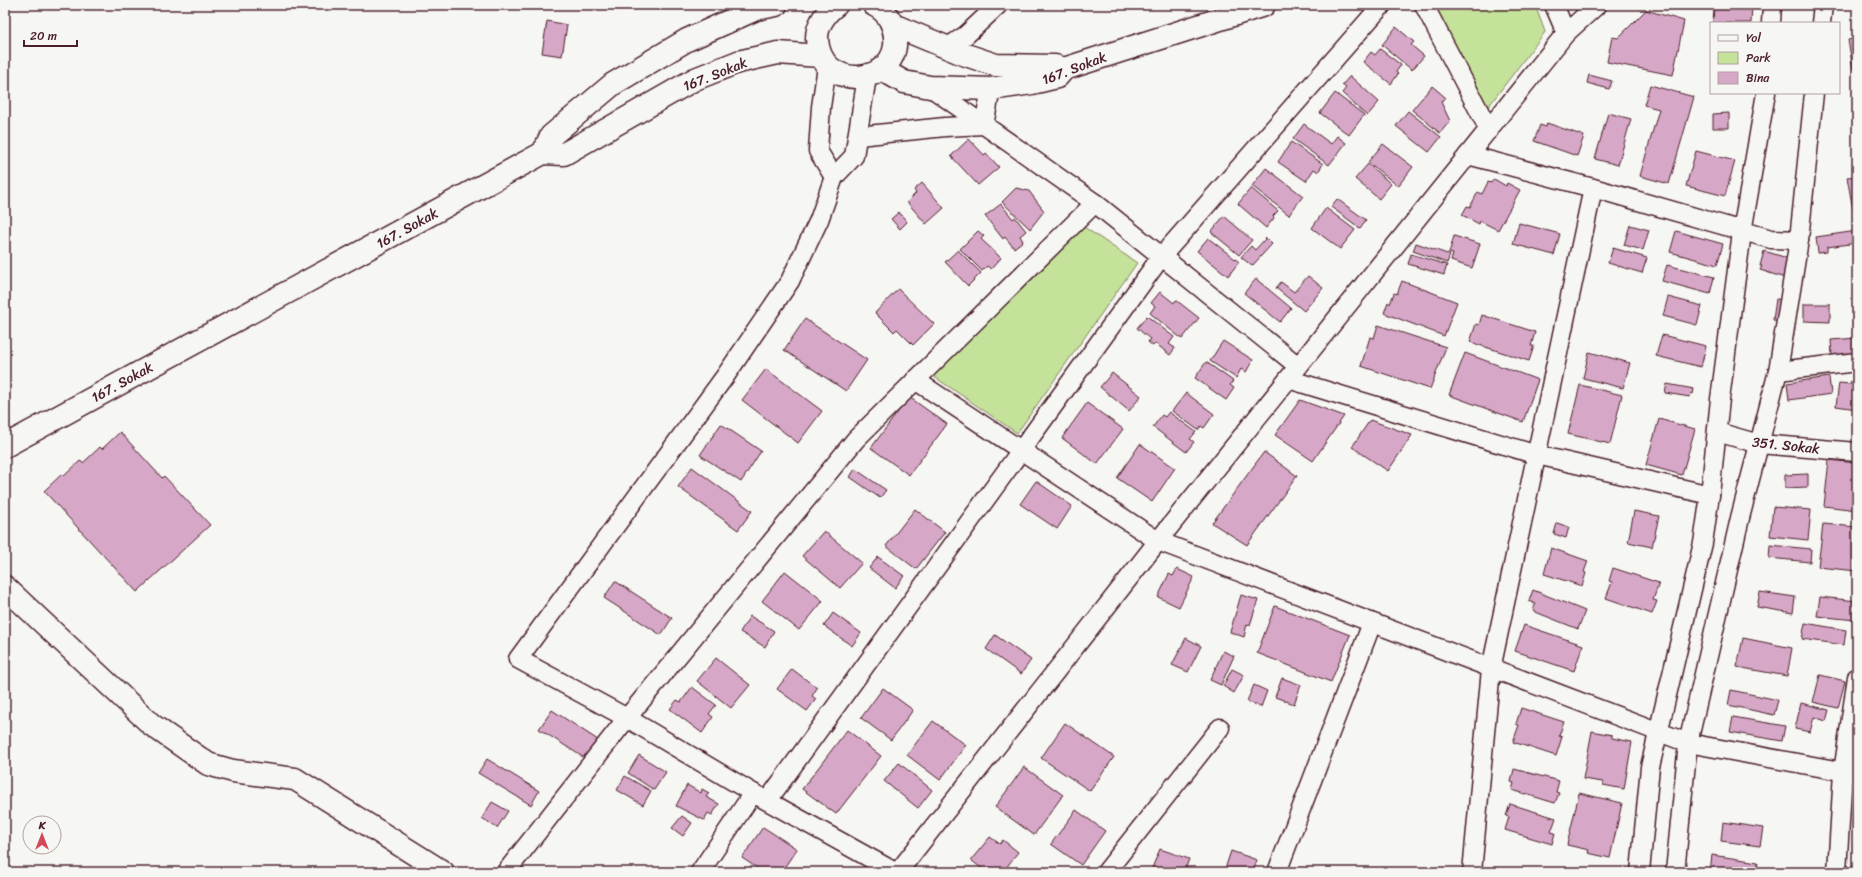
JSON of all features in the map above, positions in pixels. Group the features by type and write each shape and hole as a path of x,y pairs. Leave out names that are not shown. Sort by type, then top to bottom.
{"street":[{"path":"543,154 551,136 612,84 687,40 756,9 776,5"},
{"name":"167. Sokak","path":"874,73 904,82 930,87 991,89 1032,84 1057,77 1064,70 1264,5"},
{"path":"700,872 761,797 1021,450 1161,257 1382,5"},
{"path":"1424,5 1489,130"},
{"path":"1554,5 1566,33"},
{"path":"874,73 854,156 834,177 819,220 790,281 726,375 518,659 627,718 761,797 897,872 1158,541 1566,33 1597,5"},
{"path":"1771,22 1772,5"},
{"path":"1821,22 1823,5"},
{"path":"829,6 817,34 818,47 824,61 818,150 834,177"},
{"path":"948,47 966,35 997,6"},
{"path":"885,12 948,47 996,64 1056,66 1064,70"},
{"path":"824,61 842,75 856,78 874,73 888,62 894,51 895,38 885,12"},
{"name":"167. Sokak","path":"5,446 543,154 564,154 695,78 738,62 778,53 824,61"},
{"path":"930,87 1095,203 1161,257 1293,372 1537,455 1710,495"},
{"path":"984,126 991,89"},
{"path":"1640,872 1650,767 1702,543 1710,495 1742,232 1766,94"},
{"path":"1675,872 1688,743 1759,444 1778,371 1799,240 1814,94"},
{"path":"858,136 946,127 984,126"},
{"path":"1468,156 1593,188 1771,240 1799,240"},
{"path":"1472,872 1491,669 1593,188"},
{"path":"506,872 627,718 856,439 1095,203"},
{"path":"1778,371 1857,362"},
{"path":"915,380 1158,541 1688,743 1850,773"},
{"name":"351. Sokak","path":"1717,432 1759,444 1857,452"},
{"path":"5,587 152,726 208,764 233,771 295,779 443,872"},
{"path":"1277,872 1372,623"},
{"path":"1837,872 1850,773 1857,677"},
{"path":"1106,872 1220,728"}],"green space":[{"path":"1434,5 1535,5 1545,32 1488,107"},
{"path":"1084,227 1137,263 1017,433 933,376"}],"building":[{"path":"1709,5 1752,5 1751,22 1713,22 1714,7"},
{"path":"1646,10 1684,21 1673,75 1607,62 1612,37 1618,38"},
{"path":"547,21 567,25 562,56 542,53"},
{"path":"1396,27 1414,42 1411,45 1424,56 1412,70 1382,45"},
{"path":"1857,38 1857,69 1853,69 1848,40"},
{"path":"1380,49 1401,65 1396,72 1398,74 1391,84 1363,62 1371,52 1375,55"},
{"path":"1589,75 1612,81 1609,89 1587,83"},
{"path":"1350,76 1379,102 1367,116 1342,93 1346,88 1342,85"},
{"path":"1650,85 1694,97 1669,184 1640,176 1659,109 1644,105"},
{"path":"1432,86 1445,97 1441,102 1450,121 1440,133 1412,110"},
{"path":"1335,93 1364,115 1349,135 1320,113"},
{"path":"1408,111 1441,137 1429,152 1396,126"},
{"path":"1608,113 1631,119 1618,165 1595,159"},
{"path":"1729,113 1729,128 1713,128 1713,114"},
{"path":"1547,123 1584,136 1577,156 1534,141 1540,125 1546,127"},
{"path":"1304,124 1331,144 1337,136 1346,143 1329,165 1293,139"},
{"path":"969,139 984,155 986,153 999,167 978,185 951,156"},
{"path":"1291,142 1323,164 1318,172 1314,169 1306,181 1278,162"},
{"path":"1383,144 1413,167 1398,186 1368,162"},
{"path":"1696,151 1735,161 1725,196 1686,186"},
{"path":"1368,164 1391,184 1379,199 1355,179"},
{"path":"1266,168 1303,196 1289,215 1252,186"},
{"path":"1857,176 1857,214 1854,215 1847,177"},
{"path":"1494,179 1506,186 1507,183 1520,190 1498,230 1480,221 1479,224 1462,215 1467,206 1470,207 1478,192 1482,194 1488,182 1491,183"},
{"path":"922,183 944,208 926,224 907,202 916,193 914,190"},
{"path":"1016,188 1029,191 1044,211 1030,229 1002,202"},
{"path":"1251,188 1278,211 1273,216 1274,218 1266,228 1238,204"},
{"path":"1337,199 1366,220 1360,228 1331,207"},
{"path":"1001,204 1013,219 1015,217 1026,231 1020,236 1023,241 1014,248 1005,237 1003,239 985,216"},
{"path":"1326,208 1355,230 1340,249 1312,228"},
{"path":"899,212 907,222 900,229 891,219"},
{"path":"1224,216 1252,240 1239,255 1211,232"},
{"path":"1519,223 1560,234 1554,255 1513,244"},
{"path":"1630,225 1649,230 1643,250 1624,245"},
{"path":"978,231 984,236 981,239 1001,258 991,269 987,266 982,271 960,249"},
{"path":"1676,231 1723,244 1717,265 1670,252"},
{"path":"1857,231 1857,243 1827,247 1827,252 1818,253 1816,237"},
{"path":"1454,236 1480,244 1472,268 1451,261 1453,254 1449,253"},
{"path":"1208,238 1239,262 1228,276 1197,251"},
{"path":"1266,238 1272,244 1252,266 1241,257 1251,246 1255,250"},
{"path":"1416,243 1450,255 1447,263 1413,251"},
{"path":"1613,248 1647,258 1642,273 1608,263"},
{"path":"958,250 981,273 968,286 945,262"},
{"path":"1764,251 1794,260 1788,279 1760,270"},
{"path":"1411,254 1447,265 1444,275 1408,264"},
{"path":"1667,265 1714,277 1710,294 1662,281"},
{"path":"1308,276 1323,288 1304,311 1276,288 1281,282 1294,292"},
{"path":"1256,279 1291,308 1280,322 1244,293"},
{"path":"1402,281 1457,302 1444,336 1384,313 1388,302 1390,304 1394,293 1397,294"},
{"path":"898,289 934,324 913,345 897,329 894,332 875,313"},
{"path":"1160,292 1174,303 1176,300 1199,318 1182,339 1150,313 1155,306 1151,303"},
{"path":"1668,297 1702,306 1697,325 1663,316"},
{"path":"1776,299 1786,300 1783,321 1773,320"},
{"path":"1804,304 1830,304 1830,322 1804,321"},
{"path":"1482,315 1535,332 1531,346 1534,346 1529,361 1470,342 1476,324 1479,325"},
{"path":"1147,316 1174,337 1169,344 1175,348 1170,355 1155,343 1153,346 1148,342 1150,339 1137,328"},
{"path":"805,319 867,360 846,391 784,350"},
{"path":"1378,325 1446,347 1430,389 1361,366 1370,337 1374,338"},
{"path":"1662,335 1706,346 1701,367 1656,356"},
{"path":"1857,338 1857,354 1832,356 1831,340"},
{"path":"1223,341 1253,360 1246,372 1241,369 1236,378 1210,361"},
{"path":"1589,352 1630,363 1623,388 1583,378"},
{"path":"1465,353 1538,380 1523,422 1449,395"},
{"path":"1206,362 1233,381 1230,385 1234,388 1226,400 1195,378"},
{"path":"766,369 822,411 798,443 742,400"},
{"path":"1112,373 1141,396 1129,411 1100,387"},
{"path":"1829,377 1831,394 1789,400 1787,383"},
{"path":"1851,380 1857,381 1857,409 1836,406 1839,383 1850,384"},
{"path":"1667,384 1694,389 1693,394 1691,393 1690,397 1665,393"},
{"path":"1580,385 1622,395 1610,444 1568,434"},
{"path":"1186,393 1214,414 1204,428 1201,426 1198,430 1172,411"},
{"path":"909,397 947,424 909,475 871,448"},
{"path":"1300,400 1344,416 1313,461 1275,435"},
{"path":"1087,403 1123,429 1097,464 1062,438"},
{"path":"1169,412 1196,432 1190,439 1194,442 1186,452 1153,427 1162,415 1165,417"},
{"path":"1659,419 1695,429 1682,475 1646,465"},
{"path":"1370,420 1412,435 1388,471 1352,447"},
{"path":"721,424 761,451 741,482 700,455"},
{"path":"120,432 162,478 164,476 210,525 137,592 44,491 62,474 64,476 80,461 83,463 100,447 102,449"},
{"path":"1140,444 1175,468 1152,502 1117,478"},
{"path":"1264,452 1297,476 1247,545 1212,523"},
{"path":"1829,460 1857,463 1857,510 1824,506"},
{"path":"692,467 752,511 738,530 678,487"},
{"path":"855,469 886,490 880,498 850,477"},
{"path":"1808,474 1808,487 1785,488 1785,475"},
{"path":"1036,481 1072,506 1057,529 1020,504"},
{"path":"1773,507 1811,510 1808,540 1770,536"},
{"path":"915,509 945,532 916,569 886,546"},
{"path":"1634,511 1659,516 1652,547 1628,542"},
{"path":"1557,523 1569,527 1566,538 1554,534"},
{"path":"1823,524 1857,527 1857,571 1818,567"},
{"path":"824,531 862,563 840,588 802,556"},
{"path":"1770,545 1811,549 1810,562 1769,558"},
{"path":"1551,548 1588,561 1584,572 1586,573 1582,586 1544,574"},
{"path":"878,557 904,576 895,588 869,568"},
{"path":"1613,568 1659,583 1653,600 1657,601 1652,614 1606,598 1612,582 1609,581"},
{"path":"1177,569 1194,577 1179,607 1158,597 1169,574 1173,576"},
{"path":"785,571 823,601 799,630 762,601"},
{"path":"615,581 672,618 661,635 604,598"},
{"path":"1533,590 1585,611 1578,629 1533,611 1535,604 1529,601"},
{"path":"1760,592 1795,597 1793,613 1757,607"},
{"path":"1241,595 1258,600 1250,625 1247,624 1244,637 1230,632"},
{"path":"1820,597 1857,601 1855,620 1817,616"},
{"path":"1275,606 1350,635 1331,682 1257,653"},
{"path":"833,613 861,633 852,646 824,626"},
{"path":"750,616 774,631 765,647 740,632"},
{"path":"1805,623 1846,630 1844,645 1802,639"},
{"path":"1524,625 1583,645 1574,671 1515,651"},
{"path":"995,635 1031,660 1021,674 986,649"},
{"path":"1186,638 1201,646 1188,672 1172,665"},
{"path":"1743,638 1792,648 1787,676 1737,667"},
{"path":"1223,651 1234,656 1221,685 1210,680"},
{"path":"716,658 750,685 731,708 697,681"},
{"path":"792,669 817,688 812,696 816,699 807,711 777,689"},
{"path":"1232,669 1244,675 1234,693 1223,686"},
{"path":"1820,675 1845,681 1838,708 1813,702"},
{"path":"1282,678 1301,685 1294,704 1275,697"},
{"path":"1254,685 1267,691 1261,707 1247,701"},
{"path":"692,687 716,705 709,714 713,717 702,733 670,709 677,700 681,702"},
{"path":"883,688 913,710 891,740 861,718"},
{"path":"1731,690 1778,700 1774,715 1728,705"},
{"path":"1801,703 1829,710 1826,721 1814,717 1810,732 1795,729"},
{"path":"1521,708 1564,722 1559,736 1562,737 1556,756 1513,742 1519,725 1516,724"},
{"path":"552,710 601,742 589,761 539,729"},
{"path":"1733,717 1785,726 1782,741 1730,732"},
{"path":"933,721 966,745 940,780 907,755"},
{"path":"1065,723 1114,757 1090,791 1041,758"},
{"path":"847,730 881,756 836,814 802,789"},
{"path":"1592,731 1612,735 1612,738 1632,742 1624,789 1603,785 1603,782 1583,779"},
{"path":"639,755 666,772 654,790 628,773"},
{"path":"487,759 539,791 531,805 478,773"},
{"path":"899,763 932,790 918,808 884,781"},
{"path":"1024,767 1063,795 1034,835 995,807"},
{"path":"1514,769 1559,781 1556,792 1559,793 1555,803 1512,790 1514,783 1511,782"},
{"path":"625,776 651,791 643,805 617,790"},
{"path":"687,785 701,793 702,789 709,793 706,797 719,804 712,815 708,813 704,820 676,806"},
{"path":"1579,793 1622,803 1610,858 1588,853 1589,850 1567,845"},
{"path":"492,802 508,811 497,828 482,818"},
{"path":"1510,804 1556,818 1551,832 1555,833 1552,844 1505,830 1509,817 1506,816"},
{"path":"1076,810 1105,831 1081,865 1051,844"},
{"path":"682,816 692,823 683,836 672,828"},
{"path":"1723,822 1763,828 1760,846 1721,841"},
{"path":"763,827 797,849 781,872 763,872 742,858"},
{"path":"990,837 1000,844 1003,840 1018,852 1003,872 986,872 971,860"},
{"path":"1160,849 1189,859 1186,867 1188,869 1187,872 1162,872 1152,868"},
{"path":"1231,851 1257,860 1253,872 1233,872 1225,869"},
{"path":"1712,855 1758,862 1757,872 1710,872"},
{"path":"1777,869 1813,872 1776,872"}]}
